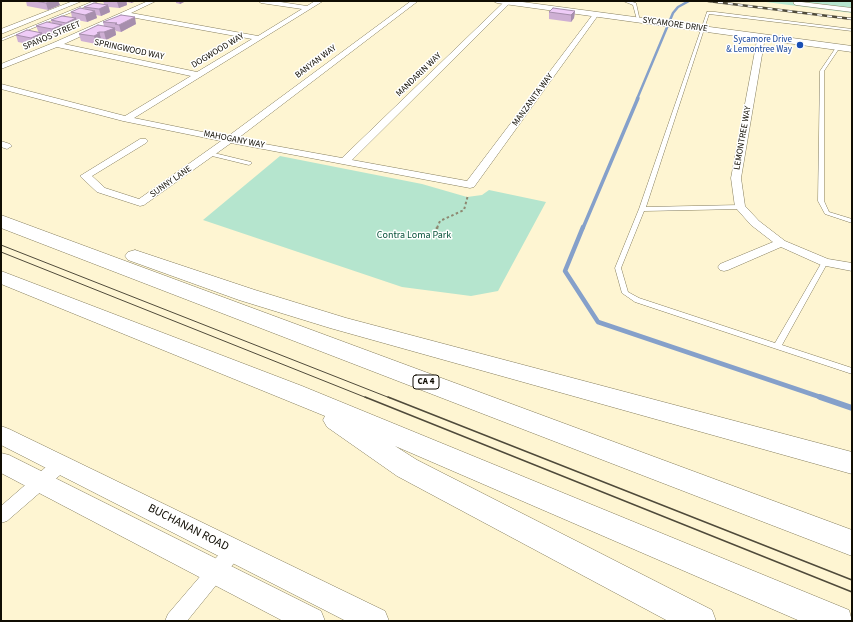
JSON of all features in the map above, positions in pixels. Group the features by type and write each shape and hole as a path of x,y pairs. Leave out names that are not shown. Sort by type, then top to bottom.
{"highway":[{"path":"1,217 103,245 247,295 331,321 852,463"},
{"name":"CA 4","path":"1,221 852,543"},
{"path":"1,277 293,392 837,621"},
{"path":"293,392 407,468 700,621"}],"main road":[{"name":"BUCHANAN ROAD","path":"1,435 375,621"},
{"path":"1,462 311,621"}],"street":[{"path":"1,32 79,1"},
{"name":"SPANOS STREET","path":"1,67 56,45 153,1"},
{"path":"261,1 308,8"},
{"name":"DOGWOOD WAY","path":"126,118 320,1"},
{"name":"BANYAN WAY","path":"230,140 415,1"},
{"name":"SYCAMORE DRIVE","path":"497,1 852,49"},
{"path":"796,1 796,3 852,10"},
{"name":"MANDARIN WAY","path":"345,161 508,2"},
{"path":"123,14 258,38"},
{"name":"MANZANITA WAY","path":"470,185 596,14"},
{"name":"LEMONTREE WAY","path":"740,207 736,178 761,37"},
{"name":"SPRINGWOOD WAY","path":"56,45 199,75"},
{"name":"MAHOGANY WAY","path":"1,86 126,118 230,140 470,185"},
{"name":"SUNNY LANE","path":"143,141 85,176 101,190 140,203 230,140"},
{"path":"740,207 755,223 781,243 825,262 852,267"},
{"path":"724,267 781,243"},
{"path":"1,516 60,465"},
{"path":"175,621 233,551"}],"lane":[{"path":"1,40 97,1"},
{"path":"625,1 635,4 639,20"},
{"path":"852,30 715,13 708,14 642,209 618,268 625,293 637,300 852,371"},
{"path":"838,47 822,71 821,201 827,213 852,221"},
{"path":"210,154 249,163"},
{"path":"642,209 740,207"},
{"path":"778,346 825,262"}],"path":[{"path":"437,235 436,228 440,221 464,210 470,185"}],"green space":[{"path":"758,1 852,1 852,13"},
{"name":"Contra Loma Park","path":"280,156 422,184 467,197 482,195 489,190 546,202 498,291 471,296 402,287 203,220"}],"building":[{"path":"34,1 51,1 46,3"},
{"path":"94,3 108,5 99,9 84,7"},
{"path":"80,8 95,11 85,15 71,12"},
{"path":"553,8 575,11 571,15 549,12"},
{"path":"121,15 135,17 119,25 115,24 117,23 103,22"},
{"path":"62,16 76,18 66,23 51,20"},
{"path":"47,22 62,25 52,29 36,26"},
{"path":"98,25 115,28 104,32 99,32 97,33 100,33 94,36 79,34"},
{"path":"27,30 42,33 31,38 16,35"}],"waterway":[{"path":"637,99 673,13 678,7 689,1"},
{"path":"583,228 638,98"},
{"path":"583,227 565,271 598,322 823,398"},
{"path":"820,397 852,408"}],"tram line":[{"path":"1,245 390,398"},
{"path":"1,252 367,398"},
{"path":"365,397 852,592"},
{"path":"388,397 852,580"}],"railway":[{"path":"708,1 852,19"}],"place":[{"name":"Sycamore Drive & Lemontree Way","path":"800,45"}]}
